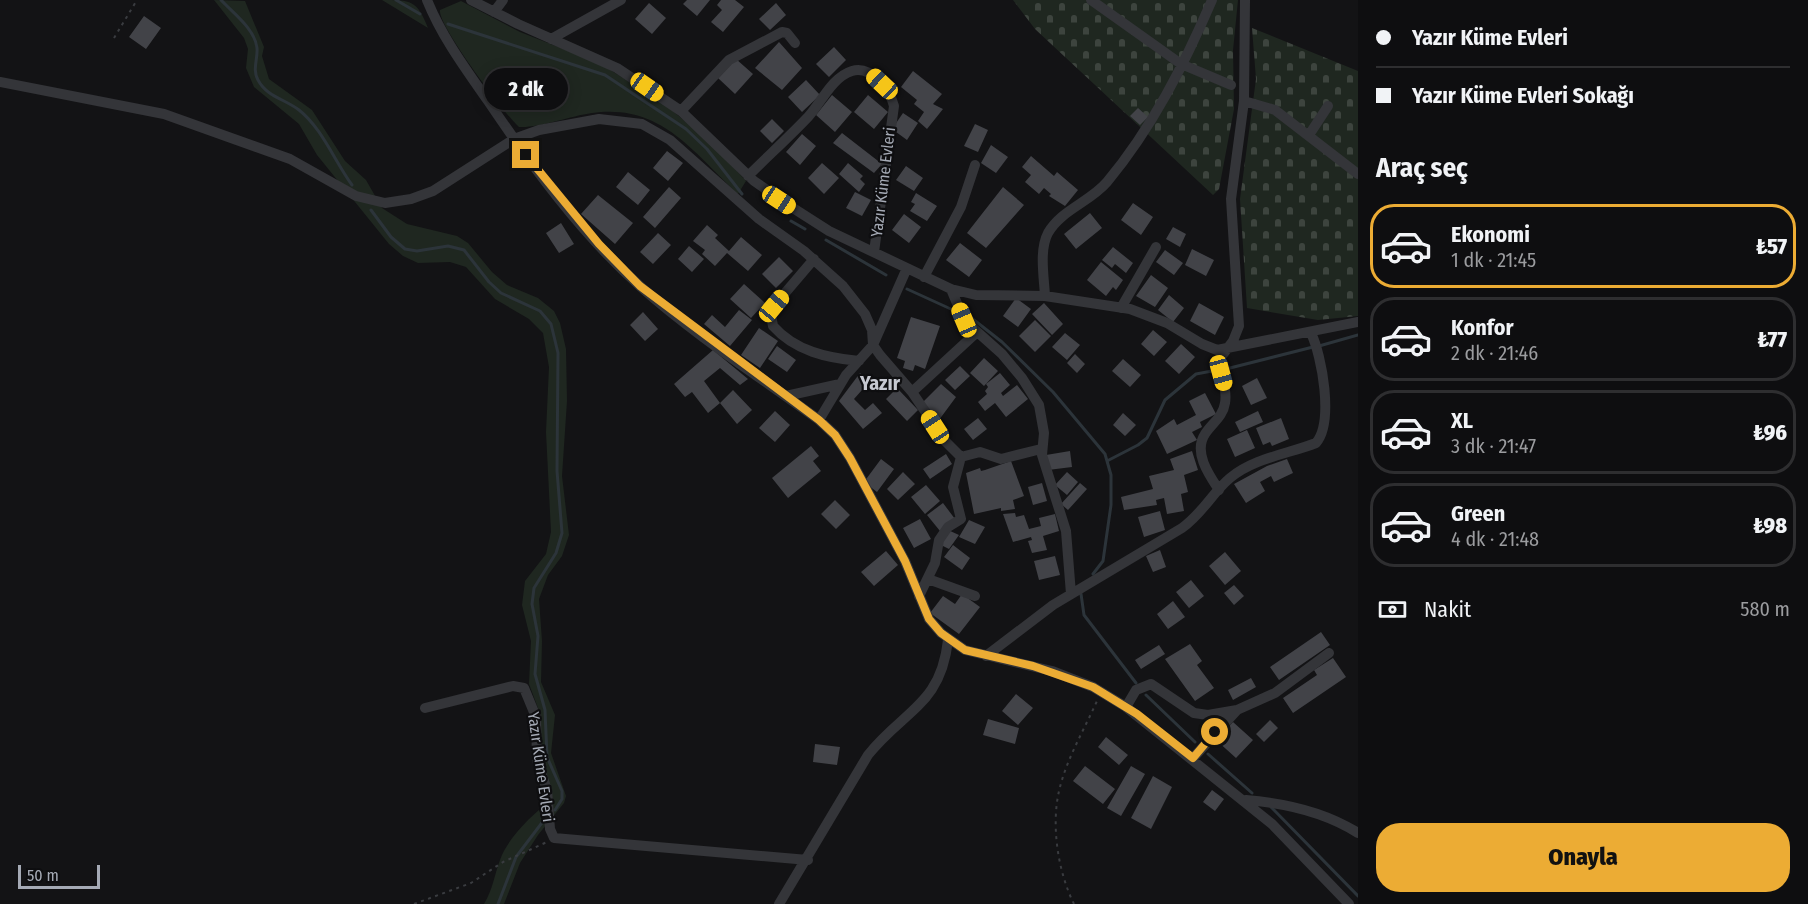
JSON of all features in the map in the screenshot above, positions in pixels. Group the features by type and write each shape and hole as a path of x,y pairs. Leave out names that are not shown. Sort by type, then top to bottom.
{"street":[{"path":"427,0 451,46 514,139 593,237 640,286 819,420 835,435 896,543 929,619 948,640 965,650 1052,671 1101,692 1126,707 1246,800 1349,904"},
{"name":"Yazır Küme Evleri","path":"471,0 617,68 681,111 748,176 813,222 951,289 976,295 1044,296 1120,308 1167,323 1210,349 1226,349 1358,322"},
{"path":"494,12 502,0"},
{"path":"551,39 621,0"},
{"path":"1091,0 1181,64 1231,84"},
{"path":"1044,296 1043,258 1048,233 1057,221 1102,188 1142,135 1164,102 1212,0"},
{"path":"1219,490 1205,466 1201,449 1205,434 1219,418 1225,404 1220,363 1239,326 1231,199 1245,101 1245,0"},
{"path":"681,111 721,66 736,56 782,32 787,33 795,43"},
{"name":"Yazır Küme Evleri","path":"748,176 807,119 843,75 858,70 872,75 889,93 894,106 874,252"},
{"path":"0,82 164,114 273,153 356,196 385,203 411,199 433,192 514,139 553,126 599,119 642,124 670,140 759,219 814,259 855,300 872,330 873,345 912,392 945,441 961,457"},
{"path":"1245,101 1275,110 1358,174"},
{"path":"1309,135 1328,106"},
{"path":"924,276 961,207 975,165"},
{"path":"1120,308 1156,247"},
{"path":"814,259 774,306 771,315 773,326 791,342 811,352 859,361"},
{"path":"819,420 840,384 873,345 907,268"},
{"path":"951,289 964,320 1002,354 1035,396 1044,433 1041,448 1044,469 1066,531 1071,594"},
{"path":"912,392 976,333"},
{"path":"986,656 1071,594 1196,518 1232,476 1252,465 1316,443 1321,438 1324,429 1323,370 1311,333"},
{"path":"786,396 840,384"},
{"path":"961,457 980,452 1001,459 1041,448"},
{"path":"919,596 935,563 939,540 948,527 960,519 952,488 961,457"},
{"path":"928,579 975,596"},
{"path":"779,904 808,860 868,756 882,738 928,696 940,678 946,664 948,640"},
{"path":"1126,707 1136,690 1151,684 1194,713 1208,714 1238,710 1275,693 1329,653"},
{"name":"Yazır Küme Evleri","path":"425,708 513,686 524,688 536,717 537,760 547,790 550,829 554,838 808,860"},
{"path":"1193,758 1238,710"},
{"path":"1246,800 1283,805 1338,822 1358,833"}],"path":[{"path":"114,38 137,0"},
{"path":"1074,904 1058,853 1057,804 1068,765 1101,692"},
{"path":"414,904 471,883 503,862 554,838"}],"green space":[{"path":"214,0 245,1 264,47 262,56 269,79 312,110 345,161 366,180 382,208 407,224 457,236 468,243 492,272 507,285 538,298 554,311 560,323 566,349 567,401 562,476 569,535 562,556 548,575 539,599 542,641 541,682 555,715 551,753 566,796 564,803 538,835 520,863 504,904 484,904 504,851 522,827 551,800 540,753 541,716 529,684 531,641 522,605 525,581 546,554 551,532 546,432 549,367 543,333 529,319 495,299 466,267 450,262 418,263 403,256 389,244 317,155 299,124 254,87 246,68 248,49 244,38"},
{"path":"382,0 400,0 412,4 420,12 428,28"},
{"path":"1013,0 1238,0 1233,50 1234,109 1219,189 1213,195 1035,29"},
{"path":"461,1 520,32 599,63 668,107 712,144 746,181 738,194 674,134 657,123 638,116 616,112 592,113 536,126 519,127 500,106 473,69 442,19 440,10"},
{"path":"1252,28 1358,71 1358,316 1318,320 1247,308 1240,199 1256,79"}],"building":[{"path":"687,0 710,0 697,16 683,4"},
{"path":"721,0 735,0 744,7 723,32 711,22 722,10 717,5"},
{"path":"649,3 666,18 652,34 635,19"},
{"path":"776,3 786,15 770,30 759,19"},
{"path":"144,16 161,28 146,49 129,37"},
{"path":"779,42 802,68 782,90 755,68"},
{"path":"834,47 846,60 829,77 816,64"},
{"path":"736,59 753,74 735,94 718,78"},
{"path":"913,71 942,94 933,104 943,109 927,129 918,121 924,112 914,104 917,100 901,87"},
{"path":"806,80 820,95 802,112 788,97"},
{"path":"832,95 852,112 835,132 816,115"},
{"path":"868,95 888,112 874,129 854,112"},
{"path":"1138,108 1148,117 1140,125 1130,116"},
{"path":"903,113 918,123 907,140 892,129"},
{"path":"772,119 784,131 772,143 760,131"},
{"path":"975,124 988,130 978,152 964,146"},
{"path":"842,133 882,164 874,173 833,143"},
{"path":"802,134 816,146 800,165 786,152"},
{"path":"991,145 1008,157 996,173 981,163"},
{"path":"667,151 683,163 668,181 653,168"},
{"path":"1031,156 1054,176 1057,172 1078,190 1065,206 1049,196 1051,194 1044,188 1039,194 1025,182 1031,175 1022,167"},
{"path":"822,163 839,178 824,194 808,178"},
{"path":"848,163 863,176 860,179 865,184 859,192 839,174"},
{"path":"906,166 923,178 914,191 896,180"},
{"path":"628,172 650,190 638,205 616,187"},
{"path":"669,187 681,198 655,228 643,217"},
{"path":"1003,187 1024,205 986,248 967,233"},
{"path":"855,192 871,200 862,216 846,208"},
{"path":"916,193 937,206 927,221 910,211 915,204 911,202"},
{"path":"598,195 633,223 615,244 581,214"},
{"path":"1133,203 1153,217 1141,235 1121,220"},
{"path":"1090,213 1102,228 1076,249 1064,234"},
{"path":"904,214 921,227 909,243 892,230"},
{"path":"561,223 574,244 559,253 546,233"},
{"path":"707,225 718,235 715,238 729,251 741,237 762,255 748,271 727,253 715,266 702,254 705,250 693,241"},
{"path":"1173,227 1186,234 1180,247 1166,239"},
{"path":"658,233 671,245 653,264 640,252"},
{"path":"960,243 982,260 969,277 946,260"},
{"path":"689,246 704,259 692,272 678,259"},
{"path":"1113,247 1133,263 1126,273 1115,264 1112,268 1102,260"},
{"path":"1192,249 1214,260 1206,276 1185,265"},
{"path":"1165,250 1183,263 1174,275 1156,262"},
{"path":"779,257 793,271 776,288 762,274"},
{"path":"1101,262 1123,280 1116,290 1113,287 1106,296 1087,280"},
{"path":"1151,275 1168,288 1155,307 1136,296"},
{"path":"744,284 765,303 751,318 730,299"},
{"path":"1169,295 1184,308 1173,322 1158,310"},
{"path":"1016,298 1031,309 1018,327 1003,316"},
{"path":"1044,303 1063,324 1052,335 1032,314"},
{"path":"1199,303 1224,317 1215,335 1190,321"},
{"path":"739,310 752,320 730,346 704,324 712,315 725,327"},
{"path":"643,312 658,329 645,341 630,325"},
{"path":"911,317 940,326 925,369 915,365 913,371 903,368 905,361 897,358"},
{"path":"1035,320 1051,336 1035,352 1019,336"},
{"path":"759,328 778,341 760,368 741,355"},
{"path":"1153,330 1167,342 1154,356 1141,344"},
{"path":"1065,333 1080,345 1067,360 1052,347"},
{"path":"1181,344 1195,357 1179,374 1165,361"},
{"path":"777,346 796,360 787,372 768,359"},
{"path":"713,350 748,379 740,385 720,368 704,381 720,403 708,413 692,392 685,397 674,384"},
{"path":"1075,354 1085,364 1077,373 1067,363"},
{"path":"984,358 998,371 984,386 970,373"},
{"path":"1123,359 1141,375 1130,387 1112,371"},
{"path":"960,366 970,376 955,390 945,380"},
{"path":"860,373 870,381 854,399 865,410 873,403 882,413 863,429 839,401"},
{"path":"1000,373 1010,385 1001,393 1003,396 1017,385 1028,399 1006,417 995,403 985,411 978,402 987,394 986,384"},
{"path":"1257,378 1267,398 1251,405 1242,386"},
{"path":"941,384 956,397 939,420 923,402"},
{"path":"897,388 918,410 907,421 886,399"},
{"path":"733,390 752,410 737,424 720,403"},
{"path":"1205,393 1216,414 1200,422 1202,427 1192,432 1197,440 1167,454 1156,431 1174,419 1177,425 1196,415 1189,401"},
{"path":"775,411 790,425 775,442 759,428"},
{"path":"1258,411 1263,422 1240,432 1235,422"},
{"path":"1123,413 1136,425 1125,436 1113,425"},
{"path":"978,418 987,429 973,440 964,429"},
{"path":"1281,418 1289,439 1272,446 1270,442 1263,445 1256,428"},
{"path":"1247,430 1255,448 1235,457 1227,439"},
{"path":"811,446 819,456 813,461 821,471 788,498 772,478"},
{"path":"1070,451 1072,467 1048,470 1046,455"},
{"path":"1192,451 1198,470 1184,475 1188,492 1181,494 1184,511 1167,514 1164,498 1156,500 1157,505 1124,510 1121,497 1153,489 1149,476 1174,470 1170,459"},
{"path":"946,454 952,464 930,479 923,469"},
{"path":"881,459 894,469 877,492 864,482"},
{"path":"1287,459 1293,473 1274,482 1271,476 1260,482 1265,491 1246,503 1234,484 1267,466"},
{"path":"1011,461 1024,496 1013,500 1015,509 1001,511 1001,508 974,514 966,473 980,468 981,471 985,470"},
{"path":"903,472 915,484 898,500 887,489"},
{"path":"1067,472 1078,482 1067,495 1055,485"},
{"path":"1042,483 1047,501 1033,505 1028,487"},
{"path":"1080,483 1087,489 1068,510 1061,504"},
{"path":"926,485 940,501 925,514 911,497"},
{"path":"835,500 850,515 836,529 821,514"},
{"path":"943,503 955,519 940,531 927,515"},
{"path":"1160,511 1165,530 1144,537 1138,517"},
{"path":"1015,513 1016,517 1024,515 1029,529 1041,526 1039,518 1055,514 1059,531 1043,536 1047,550 1032,553 1028,541 1032,540 1031,537 1013,542 1003,514"},
{"path":"920,519 931,539 914,548 903,528"},
{"path":"969,520 985,527 975,544 959,537"},
{"path":"948,530 959,535 949,549 939,544"},
{"path":"953,545 970,558 962,570 944,557"},
{"path":"1160,550 1166,567 1153,572 1146,556"},
{"path":"886,551 898,565 874,586 861,572"},
{"path":"1225,552 1241,571 1225,585 1209,566"},
{"path":"1055,556 1060,575 1039,580 1034,561"},
{"path":"1191,580 1204,596 1189,608 1176,592"},
{"path":"1234,585 1244,596 1234,605 1224,593"},
{"path":"962,594 980,607 959,634 930,613 943,596 955,604"},
{"path":"1173,601 1185,617 1168,629 1157,614"},
{"path":"1321,632 1330,645 1279,680 1270,667"},
{"path":"1190,644 1202,661 1197,665 1214,688 1195,701 1165,659"},
{"path":"1159,645 1165,654 1141,669 1135,660"},
{"path":"1333,658 1346,677 1293,713 1283,698 1317,675 1314,670"},
{"path":"1251,678 1256,687 1233,700 1228,690"},
{"path":"1016,694 1033,708 1018,725 1002,711"},
{"path":"988,719 1019,728 1015,744 983,735"},
{"path":"1270,720 1278,728 1264,742 1256,734"},
{"path":"1233,722 1253,740 1236,758 1216,740"},
{"path":"1106,737 1128,755 1119,765 1098,747"},
{"path":"815,744 840,747 837,765 813,762"},
{"path":"1085,766 1115,789 1103,804 1073,781"},
{"path":"1131,766 1145,774 1121,816 1107,808"},
{"path":"1153,776 1172,787 1151,829 1131,818"},
{"path":"1212,790 1224,799 1215,811 1203,802"}],"waterway":[{"path":"221,0 252,34 257,48 255,72 262,86 307,117 352,185"},
{"path":"396,0 420,14"},
{"path":"448,24 605,75 686,129 707,149 742,194"},
{"path":"371,210 391,237 405,249 417,251 448,246 464,250 489,282 501,293 540,311 551,324 558,353 557,471 562,533 556,553 534,588 532,604 538,636 535,674 545,710 547,757 562,791 562,799 555,810"},
{"path":"791,221 805,229"},
{"path":"826,240 886,275"},
{"path":"907,289 953,310"},
{"path":"969,316 1002,342 1053,392 1105,454 1111,475 1111,505 1103,561 1093,574"},
{"path":"1319,346 1358,335"},
{"path":"1230,368 1313,347"},
{"path":"1107,461 1147,438 1165,400 1196,374 1212,371"},
{"path":"1081,594 1084,615 1136,683"},
{"path":"1146,695 1195,742"},
{"path":"1208,754 1252,793"},
{"path":"1271,807 1358,896"},
{"path":"498,904 516,857 544,820"}],"district":[{"name":"Yazır","path":"880,383"}],"route":[{"path":"526,155 599,244 640,286 658,302 819,420 835,435 896,543 913,579 924,611 948,640 974,653 1052,671 1093,687 1137,714 1193,758 1215,732"}]}
